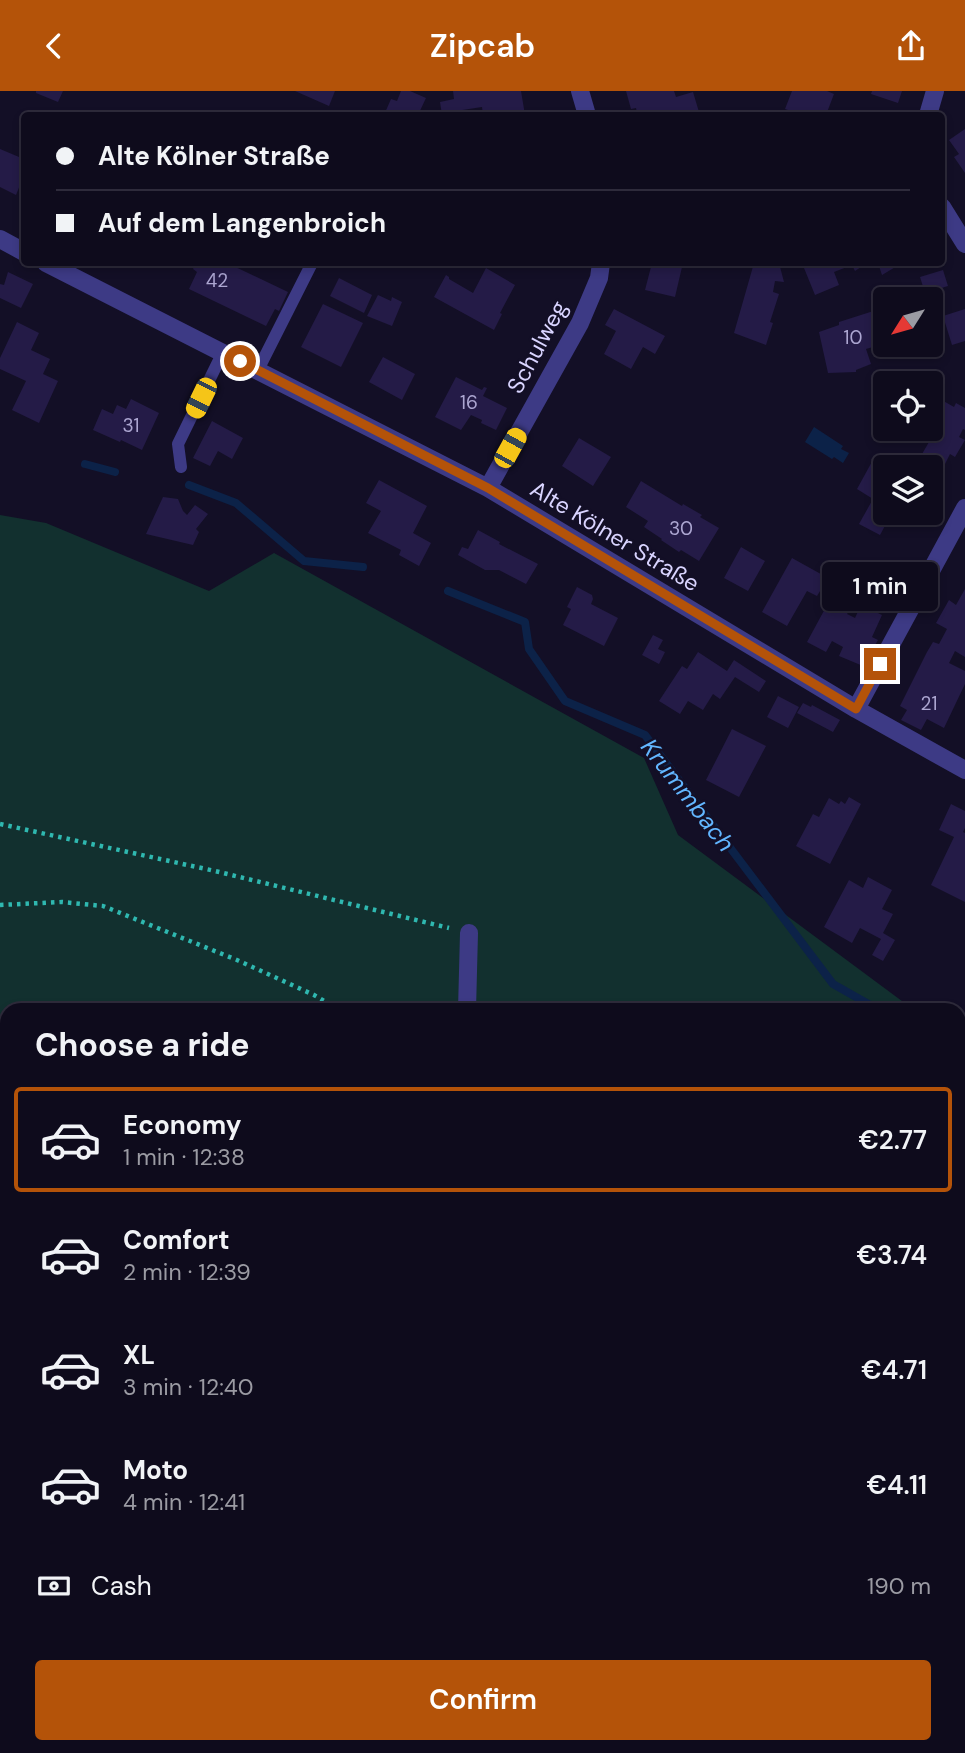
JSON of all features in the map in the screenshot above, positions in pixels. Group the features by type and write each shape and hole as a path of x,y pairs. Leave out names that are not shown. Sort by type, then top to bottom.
{"street":[{"path":"580,91 586,112"},
{"path":"929,112 935,91"},
{"path":"945,212 965,244"},
{"path":"0,239 21,250"},
{"name":"Alte Kölner Straße","path":"52,266 488,488 856,709 965,770"},
{"name":"Schulweg","path":"488,488 580,323 599,278 601,266"},
{"path":"856,709 965,508"},
{"path":"467,1003 469,933"}],"lane":[{"path":"258,370 310,266"},
{"path":"181,467 178,444 223,352"}],"path":[{"path":"0,824 215,871 469,933"},
{"path":"0,905 62,902 103,906 237,960 328,1003"}],"green space":[{"path":"0,515 46,523 209,591 274,553 644,758 678,835 905,1003 0,1003"}],"water":[{"path":"814,427 849,453 843,463 805,442"}],"building":[{"path":"36,91 63,91 58,102"},
{"path":"295,91 335,91 329,106"},
{"path":"401,91 410,91 426,98 419,112 385,112 391,99 397,101"},
{"path":"453,91 521,91 524,112 483,112 482,107 442,112 440,102 454,99"},
{"path":"626,91 674,91 676,97 693,92 699,112 637,112 636,108 631,109"},
{"path":"792,91 827,91 834,94 827,112 794,112 785,109"},
{"path":"872,91 902,91 898,103 871,94"},
{"path":"965,129 965,173 954,157 959,154 949,140"},
{"path":"0,149 19,157 21,151 21,182 16,195 0,187"},
{"path":"194,266 233,266 288,292 279,311 275,309 266,326 189,289 197,272 193,269"},
{"path":"651,266 682,267 675,297 645,290"},
{"path":"753,266 780,266 784,282 775,281 773,292 779,294 766,345 734,333"},
{"path":"849,266 834,272 839,285 815,295 804,268"},
{"path":"879,266 897,266 882,275"},
{"path":"486,268 515,285 494,330 434,297 446,275 473,293"},
{"path":"943,270 948,286 923,287 920,277"},
{"path":"8,272 33,284 21,308 0,298 0,284 4,285"},
{"path":"339,278 372,295 364,313 330,296"},
{"path":"378,295 391,301 392,297 402,302 392,326 367,316"},
{"path":"323,304 363,323 341,367 301,347"},
{"path":"614,309 665,336 655,354 643,347 631,369 604,354 616,331 605,325"},
{"path":"965,309 965,341 952,345 943,316"},
{"path":"873,311 873,347 866,349 871,364 856,372 828,373 819,332 839,325 839,322"},
{"path":"17,322 39,333 31,350 50,359 43,374 58,381 39,423 12,410 26,381 0,369 0,358"},
{"path":"383,357 415,374 402,400 369,382"},
{"path":"456,377 482,390 487,388 483,396 507,408 496,430 471,415 461,430 435,417"},
{"path":"131,399 159,413 142,450 93,430 102,409 113,414 117,405 126,409"},
{"path":"943,401 954,407 956,403 965,408 965,430 963,429 959,437 965,440 955,457 950,454 943,468 943,455 921,455 929,442 943,441"},
{"path":"212,421 243,438 232,459 218,451 210,466 193,458"},
{"path":"579,438 611,457 593,486 562,466"},
{"path":"873,460 873,499 857,489"},
{"path":"379,480 427,506 413,533 431,543 419,566 399,555 401,550 368,533 381,511 366,503"},
{"path":"641,481 702,515 700,517 719,528 699,561 661,540 644,527 648,521 626,507"},
{"path":"163,497 178,499 187,515 195,505 208,514 196,529 199,532 193,545 146,534"},
{"path":"873,499 873,525 885,525 880,535 859,524"},
{"path":"478,530 538,564 526,584 499,570 485,570 458,555 462,547 468,549"},
{"path":"741,547 765,561 748,591 724,578"},
{"path":"792,558 828,578 817,596 807,591 787,626 762,612"},
{"path":"577,587 592,595 591,604 618,618 604,646 563,625 571,609 567,607"},
{"path":"965,589 965,657 955,651 949,663 965,671 965,684 944,728 927,719 921,730 901,720 907,710 900,706 933,642 939,644 947,629 936,623 949,600 956,605"},
{"path":"833,594 853,605 847,614 855,618 861,605 882,615 872,637 878,640 863,666 839,656 843,647 832,641 826,652 807,642"},
{"path":"653,635 663,640 658,649 665,652 659,664 642,655"},
{"path":"698,652 727,671 734,660 766,681 759,692 735,677 720,699 713,694 703,710 688,701 680,714 659,701 682,666 687,669"},
{"path":"778,696 799,707 788,728 767,717"},
{"path":"803,703 840,720 833,732 797,713"},
{"path":"732,729 766,746 739,797 706,780"},
{"path":"849,797 861,804 830,864 796,846 813,814 819,817 829,798 839,804 841,801 845,804"},
{"path":"951,804 965,811 965,902 931,885 954,837 939,830"},
{"path":"868,877 892,890 882,909 893,914 883,933 895,940 883,961 872,955 881,939 860,928 852,943 824,927 849,880 863,888"}],"waterway":[{"name":"Krummbach","path":"85,464 115,472"},
{"name":"Krummbach","path":"189,485 236,503 304,561 363,567"},
{"name":"Krummbach","path":"448,591 525,622 529,649 565,701 645,735 833,984 867,1003"}],"route":[{"path":"240,361 488,488 856,709 880,664"}]}
